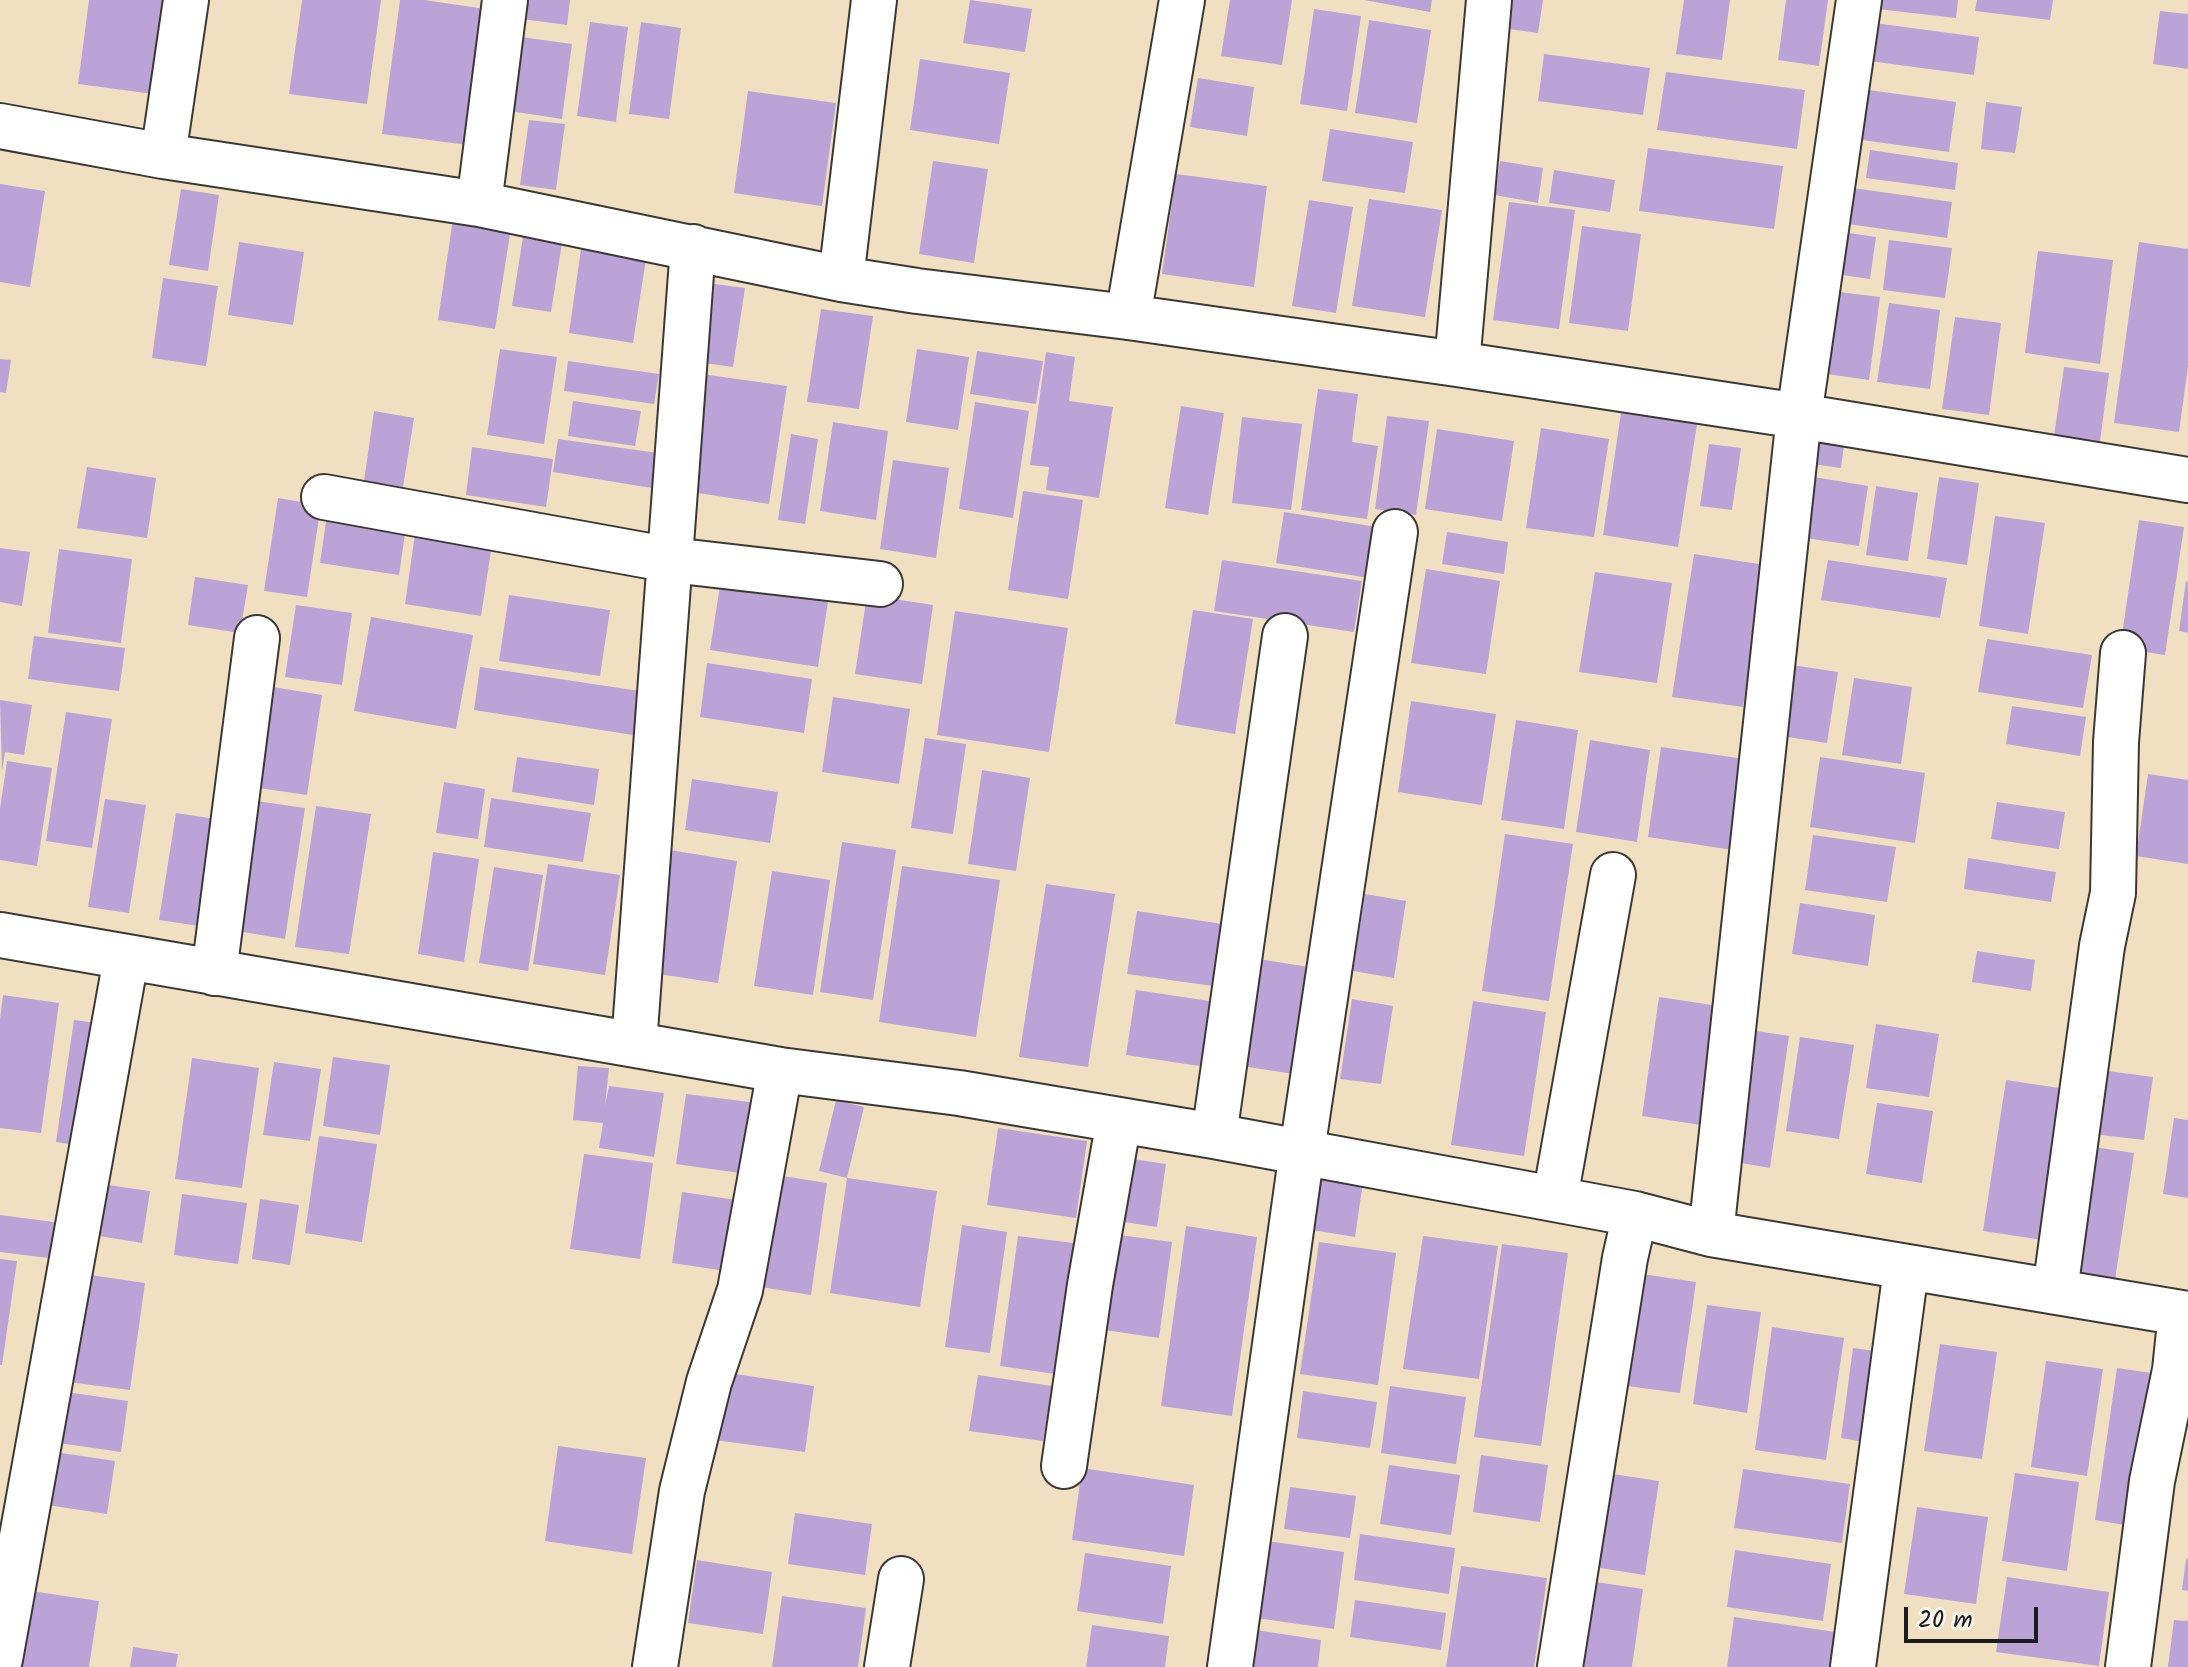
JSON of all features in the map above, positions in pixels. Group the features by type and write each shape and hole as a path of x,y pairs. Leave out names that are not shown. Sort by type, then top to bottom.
{"street":[{"path":"163,156 186,0"},
{"path":"479,204 505,0"},
{"path":"841,279 874,0"},
{"path":"1128,317 1182,0"},
{"path":"1457,364 1489,0"},
{"path":"1711,1234 1799,416 1859,0"},
{"path":"0,126 163,156 479,204 841,279 1457,364 2188,480"},
{"path":"634,1044 693,247"},
{"path":"324,497 671,560 880,584"},
{"path":"1230,1667 1302,1151 1395,532"},
{"path":"1214,1136 1285,636"},
{"path":"214,973 257,638"},
{"path":"2055,1291 2102,946 2113,893 2116,742 2123,653"},
{"path":"1555,1198 1613,875"},
{"path":"0,935 780,1070 959,1093 1302,1151 1635,1214 1711,1234 2185,1314 2152,1481 2128,1667"},
{"path":"0,1659 126,959"},
{"path":"655,1667 682,1491 709,1382 740,1290 780,1070"},
{"path":"1064,1466 1090,1285 1119,1120"},
{"path":"1560,1667 1625,1258 1635,1214"},
{"path":"1853,1667 1906,1269"},
{"path":"887,1667 901,1579"}],"building":[{"path":"89,0 173,0 161,95 78,84"},
{"path":"302,0 381,0 367,104 289,94"},
{"path":"400,0 424,0 486,9 468,145 382,134"},
{"path":"518,0 570,0 567,25 515,18"},
{"path":"970,0 1032,9 1025,52 963,43"},
{"path":"1230,0 1292,0 1282,65 1221,56"},
{"path":"1364,0 1432,0 1430,12"},
{"path":"1506,0 1543,0 1538,33 1502,28"},
{"path":"1684,0 1730,0 1722,60 1676,54"},
{"path":"1786,0 1828,0 1819,66 1778,60"},
{"path":"1870,0 1958,0 1956,18 1869,8"},
{"path":"1977,0 2053,0 2050,20 1975,11"},
{"path":"1314,9 1361,16 1347,111 1300,104"},
{"path":"2160,11 2188,14 2188,69 2153,64"},
{"path":"1369,20 1431,30 1417,123 1355,113"},
{"path":"590,22 628,27 616,122 577,116"},
{"path":"641,22 681,28 669,119 629,114"},
{"path":"1867,22 1979,37 1974,75 1862,60"},
{"path":"514,36 572,44 562,119 503,110"},
{"path":"1544,54 1650,68 1643,115 1538,101"},
{"path":"920,59 1010,73 999,144 910,130"},
{"path":"1666,72 1805,90 1797,149 1657,130"},
{"path":"1198,78 1254,87 1247,136 1190,127"},
{"path":"1869,90 1956,102 1949,152 1862,140"},
{"path":"748,91 836,103 822,206 734,193"},
{"path":"1986,102 2022,107 2015,153 1981,149"},
{"path":"529,120 565,124 556,190 520,185"},
{"path":"1330,129 1413,142 1405,193 1322,181"},
{"path":"1648,148 1783,166 1774,229 1639,211"},
{"path":"1870,150 1958,163 1955,190 1866,178"},
{"path":"933,161 988,169 974,263 919,254"},
{"path":"1500,161 1543,168 1538,203 1495,195"},
{"path":"1554,170 1615,180 1610,212 1549,203"},
{"path":"1176,174 1267,186 1254,287 1162,274"},
{"path":"0,184 45,191 30,287 0,282"},
{"path":"1846,187 1952,202 1947,238 1841,223"},
{"path":"181,189 219,195 208,271 169,265"},
{"path":"1369,199 1442,210 1425,317 1352,306"},
{"path":"1309,200 1353,207 1336,313 1292,306"},
{"path":"1509,202 1575,210 1559,329 1493,320"},
{"path":"453,219 511,228 495,329 438,320"},
{"path":"1582,226 1641,234 1628,331 1569,323"},
{"path":"1835,231 1876,237 1870,279 1829,273"},
{"path":"523,237 562,243 551,312 512,306"},
{"path":"1889,240 1952,248 1945,298 1883,290"},
{"path":"239,242 304,252 293,325 228,315"},
{"path":"2139,242 2188,249 2188,367 2179,432 2114,423"},
{"path":"581,249 646,259 633,343 569,333"},
{"path":"2038,251 2113,260 2100,364 2025,353"},
{"path":"163,278 218,286 206,366 152,358"},
{"path":"700,282 745,288 733,367 689,361"},
{"path":"1831,291 1880,297 1869,380 1820,373"},
{"path":"1889,303 1940,310 1930,389 1877,382"},
{"path":"821,309 873,316 859,409 807,402"},
{"path":"1955,317 2001,323 1989,415 1942,409"},
{"path":"500,349 557,357 544,444 487,435"},
{"path":"917,349 969,357 958,430 906,422"},
{"path":"977,351 1043,361 1036,404 970,394"},
{"path":"1046,352 1075,357 1069,401 1113,407 1099,498 1046,490 1049,467 1030,465"},
{"path":"0,359 11,360 6,393 0,392"},
{"path":"568,361 659,374 654,404 564,391"},
{"path":"2064,367 2109,373 2100,442 2054,436"},
{"path":"702,374 787,386 769,504 685,491"},
{"path":"1318,389 1358,394 1352,442 1378,446 1367,519 1301,510"},
{"path":"573,401 641,411 635,446 568,436"},
{"path":"975,402 1029,411 1013,518 959,509"},
{"path":"1181,406 1224,413 1208,515 1165,508"},
{"path":"374,411 414,418 403,487 364,481"},
{"path":"1621,413 1697,424 1678,547 1603,535"},
{"path":"1387,416 1429,421 1416,515 1375,509"},
{"path":"1242,417 1302,424 1291,510 1232,503"},
{"path":"833,422 888,431 876,520 820,511"},
{"path":"1803,424 1846,430 1841,468 1797,462"},
{"path":"1541,428 1609,439 1594,537 1526,528"},
{"path":"1437,429 1514,441 1502,521 1425,509"},
{"path":"791,434 818,439 805,524 778,520"},
{"path":"558,439 658,453 652,488 553,472"},
{"path":"1709,444 1741,448 1732,510 1700,506"},
{"path":"472,447 553,459 546,507 466,495"},
{"path":"893,460 949,468 936,558 880,549"},
{"path":"87,467 156,478 147,538 77,528"},
{"path":"1808,476 1868,486 1859,546 1799,537"},
{"path":"1939,477 1979,483 1967,565 1927,559"},
{"path":"1876,486 1918,493 1908,561 1866,555"},
{"path":"1023,491 1083,500 1068,599 1008,590"},
{"path":"278,498 321,505 307,597 264,591"},
{"path":"328,508 407,520 399,575 320,563"},
{"path":"1284,512 1383,528 1375,579 1276,563"},
{"path":"1995,516 2045,523 2028,634 1979,626"},
{"path":"2139,520 2184,527 2165,655 2120,648"},
{"path":"416,527 493,538 481,616 405,604"},
{"path":"1447,532 1508,542 1504,574 1442,564"},
{"path":"0,548 30,552 22,606 0,602"},
{"path":"59,549 132,559 121,643 48,633"},
{"path":"1694,554 1765,565 1743,707 1672,697"},
{"path":"1222,560 1362,581 1354,632 1214,611"},
{"path":"1828,560 1947,578 1940,618 1821,600"},
{"path":"1426,569 1500,581 1486,674 1411,663"},
{"path":"1595,572 1672,583 1657,683 1579,672"},
{"path":"195,577 248,585 240,633 188,625"},
{"path":"721,579 829,595 818,667 710,650"},
{"path":"2188,582 2188,633 2179,631"},
{"path":"509,595 610,610 600,676 499,661"},
{"path":"867,595 933,605 922,684 855,674"},
{"path":"296,605 352,613 342,685 285,677"},
{"path":"1193,610 1253,619 1235,734 1175,724"},
{"path":"955,611 1068,628 1049,752 937,735"},
{"path":"371,617 473,635 456,729 354,711"},
{"path":"34,636 125,648 119,691 28,679"},
{"path":"1987,639 2092,655 2083,708 1978,692"},
{"path":"707,663 812,679 804,733 700,717"},
{"path":"1779,663 1838,672 1827,743 1768,734"},
{"path":"480,667 646,692 639,736 474,710"},
{"path":"1854,678 1912,687 1901,764 1842,755"},
{"path":"267,686 322,695 307,795 252,787"},
{"path":"833,697 910,709 899,784 822,772"},
{"path":"0,700 32,705 24,755 5,752 2,771"},
{"path":"1411,701 1496,714 1482,805 1398,792"},
{"path":"2012,706 2086,717 2080,756 2006,744"},
{"path":"66,712 112,719 92,848 46,841"},
{"path":"1516,720 1578,730 1564,829 1501,820"},
{"path":"925,738 966,744 953,834 911,828"},
{"path":"1590,740 1650,750 1637,842 1576,832"},
{"path":"1661,747 1752,760 1739,851 1648,837"},
{"path":"517,757 599,769 594,805 512,792"},
{"path":"1820,757 1925,773 1915,843 1810,827"},
{"path":"7,761 52,768 37,866 0,860 0,809"},
{"path":"982,770 1030,778 1016,871 968,864"},
{"path":"2148,774 2188,780 2188,864 2136,856"},
{"path":"692,779 778,792 770,843 685,830"},
{"path":"444,782 485,789 478,839 436,833"},
{"path":"491,798 591,813 583,862 484,847"},
{"path":"105,799 146,805 129,913 88,907"},
{"path":"256,801 305,808 285,939 237,931"},
{"path":"1997,802 2065,812 2059,849 1991,839"},
{"path":"316,806 371,814 349,954 295,947"},
{"path":"176,813 223,820 206,927 159,920"},
{"path":"1505,834 1573,844 1549,1001 1482,991"},
{"path":"1813,835 1896,847 1887,902 1805,890"},
{"path":"842,842 896,850 873,1000 820,992"},
{"path":"670,850 737,861 718,983 652,973"},
{"path":"433,852 479,859 464,962 418,954"},
{"path":"1968,858 2056,872 2051,902 1964,889"},
{"path":"548,864 620,875 605,975 533,964"},
{"path":"902,866 1000,880 976,1037 879,1022"},
{"path":"494,867 543,875 528,971 479,963"},
{"path":"772,871 830,880 813,995 754,986"},
{"path":"1046,884 1115,894 1088,1067 1019,1057"},
{"path":"1365,894 1406,901 1394,978 1353,971"},
{"path":"1800,903 1875,915 1868,966 1792,954"},
{"path":"1137,911 1229,925 1220,987 1127,974"},
{"path":"1977,951 2035,960 2031,991 1972,982"},
{"path":"1258,959 1316,968 1301,1075 1241,1066"},
{"path":"1136,990 1216,1002 1206,1067 1126,1055"},
{"path":"3,995 59,1003 41,1133 0,1128 0,1020"},
{"path":"1659,997 1719,1006 1701,1125 1642,1116"},
{"path":"1352,999 1393,1006 1381,1084 1340,1079"},
{"path":"1473,1001 1546,1012 1524,1156 1451,1145"},
{"path":"74,1020 105,1024 87,1147 56,1142"},
{"path":"1876,1024 1939,1034 1929,1097 1866,1088"},
{"path":"1750,1030 1789,1036 1770,1168 1730,1161"},
{"path":"1800,1037 1854,1045 1839,1139 1786,1131"},
{"path":"333,1057 390,1065 380,1135 323,1126"},
{"path":"192,1058 259,1068 242,1188 175,1179"},
{"path":"274,1062 321,1069 310,1141 263,1135"},
{"path":"578,1066 609,1068 605,1106 609,1086 664,1093 654,1157 599,1148 603,1123 573,1120"},
{"path":"2100,1070 2153,1077 2144,1140 2092,1134"},
{"path":"2006,1080 2066,1089 2043,1240 1983,1231"},
{"path":"686,1094 757,1103 747,1174 676,1164"},
{"path":"836,1100 864,1107 847,1178 819,1171"},
{"path":"1877,1103 1933,1111 1922,1183 1866,1174"},
{"path":"2174,1118 2188,1120 2188,1198 2163,1194"},
{"path":"998,1128 1087,1141 1076,1218 987,1205"},
{"path":"319,1136 377,1144 362,1242 305,1233"},
{"path":"2094,1147 2134,1153 2115,1280 2074,1274"},
{"path":"584,1154 653,1163 640,1259 570,1249"},
{"path":"1120,1157 1166,1164 1157,1227 1111,1220"},
{"path":"1309,1167 1364,1175 1355,1237 1300,1228"},
{"path":"770,1174 827,1183 811,1295 754,1286"},
{"path":"847,1178 937,1191 920,1307 830,1293"},
{"path":"94,1183 150,1191 142,1243 87,1234"},
{"path":"682,1192 743,1201 733,1272 672,1263"},
{"path":"182,1194 247,1203 238,1264 174,1255"},
{"path":"260,1199 299,1205 290,1265 252,1259"},
{"path":"0,1215 61,1223 56,1259 0,1252"},
{"path":"962,1225 1007,1232 990,1353 945,1347"},
{"path":"1186,1226 1257,1237 1232,1416 1161,1406"},
{"path":"1104,1233 1172,1242 1159,1338 1091,1328"},
{"path":"1018,1236 1081,1244 1062,1375 1000,1366"},
{"path":"1423,1236 1498,1246 1479,1379 1403,1369"},
{"path":"1319,1242 1396,1253 1378,1385 1300,1374"},
{"path":"1502,1244 1568,1253 1541,1446 1474,1437"},
{"path":"0,1259 17,1261 2,1365 0,1365"},
{"path":"1628,1272 1696,1282 1680,1393 1612,1384"},
{"path":"84,1274 145,1283 130,1390 68,1382"},
{"path":"1707,1305 1761,1312 1747,1413 1693,1404"},
{"path":"1772,1327 1844,1338 1826,1460 1755,1450"},
{"path":"1940,1344 1997,1352 1982,1459 1924,1451"},
{"path":"1853,1348 1889,1353 1876,1444 1841,1438"},
{"path":"2046,1361 2103,1369 2087,1476 2031,1467"},
{"path":"2117,1368 2152,1373 2131,1526 2095,1520"},
{"path":"723,1372 814,1386 805,1452 714,1440"},
{"path":"978,1375 1052,1386 1043,1441 969,1431"},
{"path":"1390,1386 1466,1397 1456,1464 1381,1453"},
{"path":"1303,1391 1377,1402 1370,1448 1297,1438"},
{"path":"66,1392 128,1401 121,1452 59,1443"},
{"path":"558,1446 646,1458 632,1554 545,1541"},
{"path":"55,1452 115,1461 107,1514 47,1505"},
{"path":"1481,1455 1548,1465 1540,1522 1473,1512"},
{"path":"1389,1465 1460,1475 1451,1535 1380,1524"},
{"path":"1082,1468 1194,1485 1184,1556 1072,1540"},
{"path":"1743,1469 1850,1484 1842,1543 1734,1528"},
{"path":"1600,1472 1659,1481 1645,1575 1587,1566"},
{"path":"2015,1473 2079,1482 2067,1571 2002,1561"},
{"path":"1290,1487 1356,1496 1350,1538 1284,1529"},
{"path":"1917,1507 1988,1517 1976,1604 1904,1594"},
{"path":"795,1513 872,1524 865,1575 788,1564"},
{"path":"1360,1534 1455,1548 1449,1594 1354,1580"},
{"path":"1267,1541 1344,1552 1334,1629 1256,1618"},
{"path":"1735,1550 1831,1564 1823,1621 1727,1607"},
{"path":"1085,1553 1171,1566 1163,1624 1077,1611"},
{"path":"2188,1559 2188,1591 2182,1590"},
{"path":"697,1560 772,1572 763,1634 688,1623"},
{"path":"1461,1566 1547,1578 1534,1667 1446,1667"},
{"path":"2007,1577 2109,1592 2099,1666 1996,1652"},
{"path":"1582,1580 1643,1589 1632,1667 1570,1667"},
{"path":"31,1591 99,1601 89,1667 20,1667"},
{"path":"782,1596 866,1608 858,1667 772,1667"},
{"path":"1355,1600 1446,1613 1441,1650 1350,1637"},
{"path":"1734,1617 1849,1634 1844,1667 1727,1667"},
{"path":"2174,1620 2188,1621 2188,1667 2168,1667"},
{"path":"1092,1625 1169,1636 1165,1667 1086,1667"},
{"path":"1256,1630 1321,1640 1318,1667 1251,1667"},
{"path":"133,1647 178,1654 176,1667 130,1667"}]}
